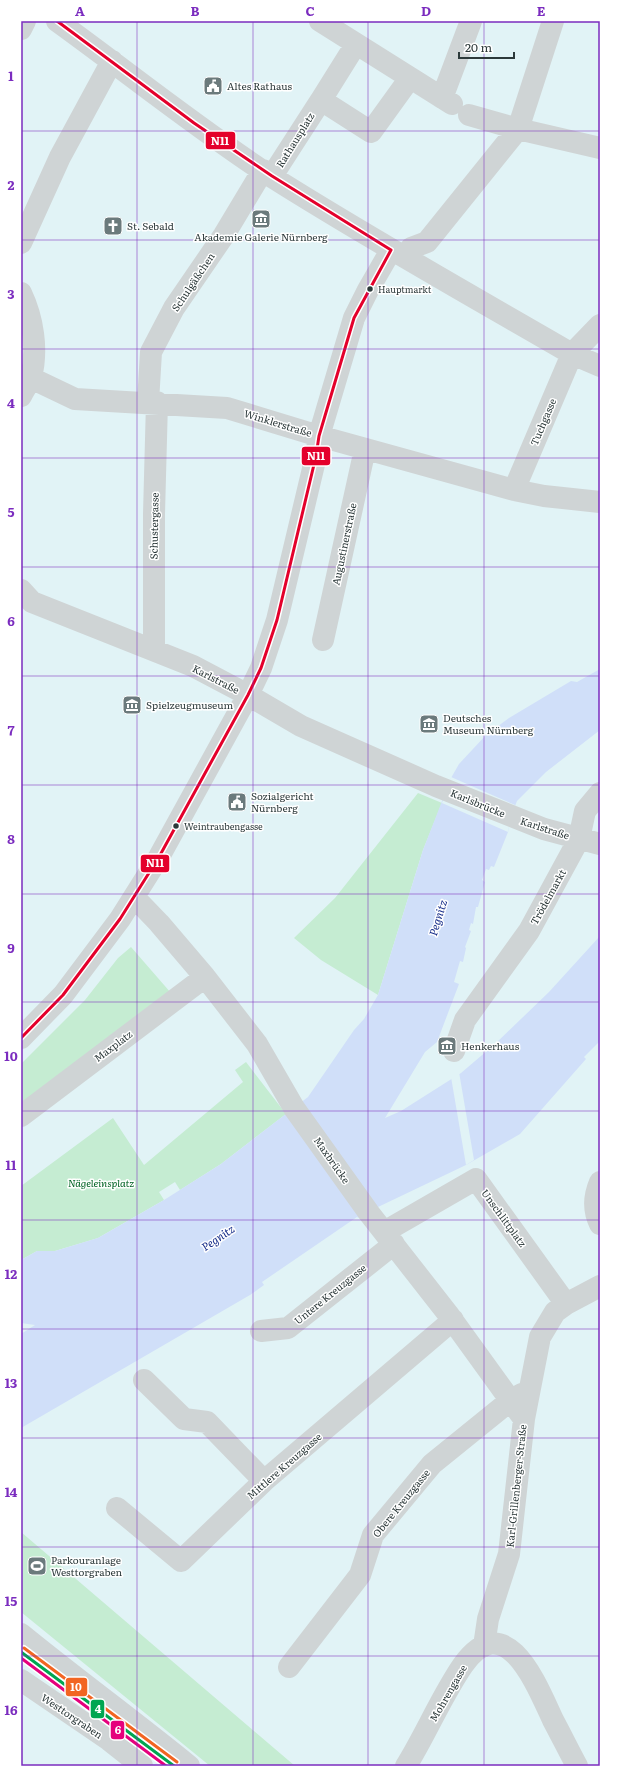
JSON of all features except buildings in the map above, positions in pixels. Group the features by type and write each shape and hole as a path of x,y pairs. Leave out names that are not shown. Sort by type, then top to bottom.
{"street":[{"path":"21,29 25,21"},
{"name":"Rathausplatz","path":"58,21 194,123 267,173 321,100 356,44"},
{"path":"454,106 451,76 471,21"},
{"path":"21,1038 63,995 120,919 158,857 248,694 261,668 277,620 316,456 319,436 354,318 368,290 399,254 427,242 520,124 553,21"},
{"path":"325,25 454,106 600,148"},
{"path":"21,243 60,157 112,61"},
{"path":"321,100 371,132 410,78"},
{"path":"267,173 399,254 572,354 600,366"},
{"name":"Schulgäßchen","path":"153,402 151,352 174,308 267,173"},
{"name":"Winklerstraße","path":"23,298 33,334 34,357 26,387 75,399 153,402 227,408 319,436 514,490 544,496 600,502"},
{"path":"572,354 600,325"},
{"name":"Tuchgasse","path":"514,490 572,354"},
{"name":"Schustergasse","path":"153,402 154,650"},
{"name":"Augustinerstraße","path":"323,640 365,448"},
{"name":"Karlstraße","path":"24,593 32,602 193,666 248,694 301,726 446,790"},
{"name":"Karlsbrücke","path":"446,790 511,816"},
{"name":"Trödelmarkt","path":"454,1051 465,1020 529,931 590,841 585,811 600,794"},
{"name":"Karlstraße","path":"511,816 544,829 590,841"},
{"path":"134,897 159,923 205,977"},
{"name":"Maxbrücke","path":"205,977 257,1044 294,1108 369,1213 389,1238"},
{"name":"Maxplatz","path":"21,1116 205,977"},
{"name":"Unschlittplatz","path":"389,1238 476,1179 561,1304"},
{"path":"600,1182 595,1194 596,1214 600,1224"},
{"path":"389,1238 453,1314 516,1397 524,1418"},
{"name":"Untere Kreuzgasse","path":"261,1331 288,1328 389,1238"},
{"path":"524,1418 540,1337 561,1304 600,1286"},
{"name":"Mittlere Kreuzgasse","path":"117,1508 181,1561 264,1481 453,1314"},
{"path":"144,1380 184,1419 207,1422 264,1481"},
{"name":"Obere Kreuzgasse","path":"289,1667 360,1575 373,1535 432,1464 516,1397"},
{"name":"Karl-Grillenberger-Straße","path":"484,1646 488,1620 509,1554 524,1418"},
{"path":"21,1634 79,1682 142,1728 190,1766"},
{"path":"484,1646 492,1644 507,1648 520,1658 534,1679 577,1766"},
{"name":"Mohrengasse","path":"406,1766 462,1666 478,1648 484,1646"},
{"name":"Westtorgraben","path":"21,1680 109,1740 142,1766"}],"green space":[{"path":"418,793 442,803 423,850 378,995 321,960 294,938 335,898"},
{"path":"131,947 171,993 21,1109 21,1064 85,1000 118,958"},
{"name":"Nägeleinsplatz","path":"246,1062 286,1114 221,1164 180,1190 175,1182 159,1192 164,1200 98,1238 55,1251 37,1251 21,1260 21,1186 113,1118 144,1165 243,1082 235,1070"},
{"path":"21,1532 295,1766 210,1766 21,1612"}],"water":[{"name":"Pegnitz","path":"600,669 600,730 546,772 517,801 511,816 508,832 494,867 491,866 489,870 486,869 482,880 485,882 478,907 476,907 473,924 471,923 469,930 471,931 465,947 463,962 460,961 454,982 459,984 437,1042 425,1052 385,1118 401,1111 461,1073 495,1044 549,992 600,936 600,1041 584,1057 586,1059 520,1134 466,1165 378,1207 361,1219 357,1217 262,1282 264,1285 250,1295 21,1428 21,1334 35,1325 21,1323 21,1260 37,1251 55,1251 98,1238 164,1200 221,1164 308,1097 354,1030 364,1019 378,995 423,850 451,778 459,764 486,735 509,718 571,681 577,682"}],"pier":[{"path":"451,777 515,805 508,832 442,803"},
{"path":"459,1072 474,1160 466,1165 451,1077"}],"transit line":[{"name":"N11","path":"57,21 194,123 272,176 391,250"},
{"name":"N11","path":"21,1038 63,995 120,919 159,857 248,695 261,668 277,620 316,456 319,436 354,318 391,250"},
{"name":"10","path":"24,1648 177,1762"},
{"name":"4","path":"21,1652 174,1766"},
{"name":"6","path":"21,1658 166,1766"}],"place":[{"name":"Altes Rathaus","path":"213,86"},
{"name":"Akademie Galerie Nürnberg","path":"261,219"},
{"name":"St. Sebald","path":"113,226"},
{"name":"Hauptmarkt","path":"370,289"},
{"name":"Spielzeugmuseum","path":"132,705"},
{"name":"Deutsches Museum Nürnberg","path":"429,724"},
{"name":"Sozialgericht Nürnberg","path":"237,802"},
{"name":"Weintraubengasse","path":"176,826"},
{"name":"Henkerhaus","path":"447,1046"},
{"name":"Parkouranlage Westtorgraben","path":"37,1566"}]}
